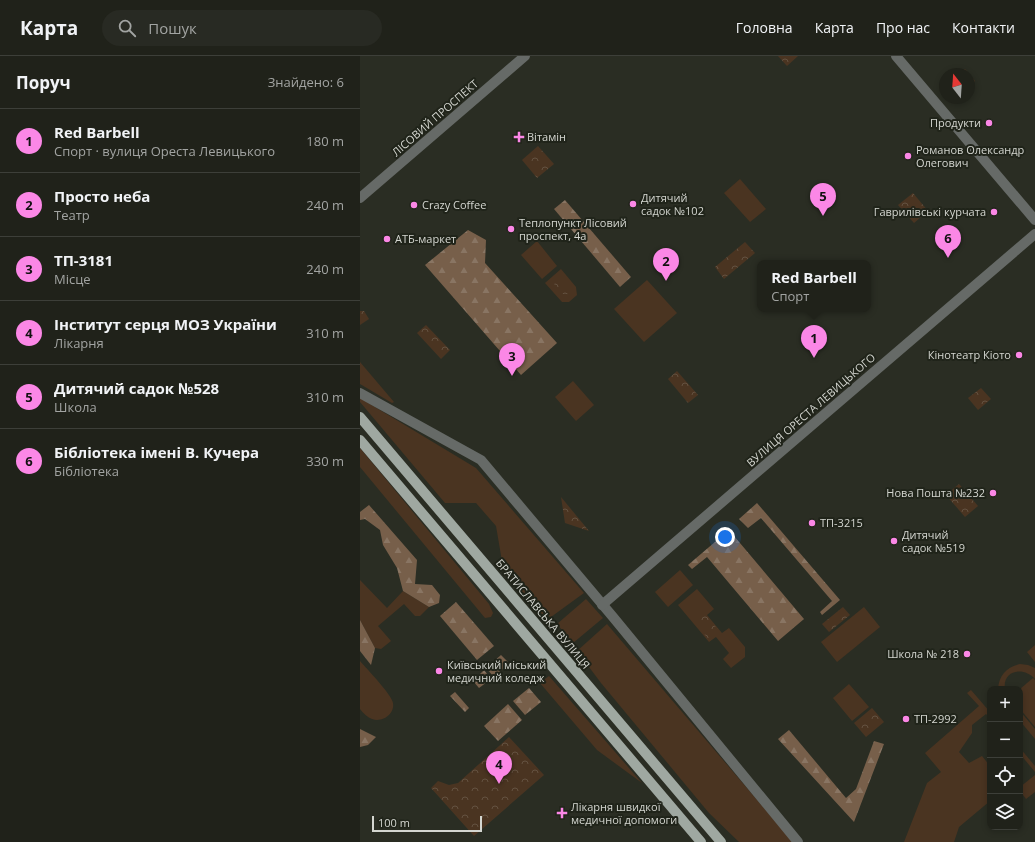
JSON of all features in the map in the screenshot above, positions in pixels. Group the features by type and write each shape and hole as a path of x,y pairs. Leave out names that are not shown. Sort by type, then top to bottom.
{"main road":[{"name":"БРАТИСЛАВСЬКА ВУЛИЦЯ","path":"360,417 722,842"},
{"path":"360,440 699,840"}],"street":[{"name":"ЛІСОВИЙ ПРОСПЕКТ","path":"360,198 525,56"},
{"path":"896,56 1035,220"},
{"name":"ВУЛИЦЯ ОРЕСТА ЛЕВИЦЬКОГО","path":"602,605 1035,234"},
{"path":"360,393 481,460 798,842"}],"green space":[{"path":"778,56 798,56 787,66"},
{"path":"538,146 554,164 537,178 522,160"},
{"path":"740,179 766,209 750,222 724,193"},
{"path":"913,193 928,211 914,223 898,205"},
{"path":"565,200 631,277 620,287 554,209"},
{"path":"468,230 486,240 485,263 557,343 521,375 425,265"},
{"path":"537,241 557,266 542,279 521,255"},
{"path":"745,242 755,253 724,279 715,267"},
{"path":"561,269 576,287 577,295 569,302 562,302 545,283"},
{"path":"560,278 571,291 565,296 554,284"},
{"path":"647,280 677,313 644,342 614,309"},
{"path":"360,311 364,311 369,319 360,325"},
{"path":"426,325 450,350 441,359 417,333"},
{"path":"360,362 394,402 392,403 360,384"},
{"path":"677,371 698,395 688,403 668,379"},
{"path":"573,381 594,405 576,421 555,397"},
{"path":"981,388 991,399 978,410 968,398"},
{"path":"360,398 476,468 584,593 551,617 542,614 504,573 496,526 476,503 445,503 360,402"},
{"path":"360,448 489,604 493,613 491,617 485,618 360,467"},
{"path":"959,484 978,506 965,517 946,495"},
{"path":"561,497 589,531 565,523"},
{"path":"757,503 840,600 822,615 820,612 832,601 761,518 748,528 739,519"},
{"path":"369,505 417,560 415,584 432,585 440,595 439,603 429,607 403,591 397,568 383,545 380,530 365,519 360,520 360,512"},
{"path":"729,530 804,619 778,641 707,557 692,569 688,565"},
{"path":"680,570 693,585 668,607 655,592"},
{"path":"360,580 387,608 403,591 429,607 420,616 415,616 404,604 378,626 391,641 381,649 375,648 360,620"},
{"path":"697,589 714,609 707,615 722,633 729,628 745,647 745,657 731,668 723,659 729,653 716,637 709,642 678,605"},
{"path":"586,599 603,618 573,643 557,624"},
{"path":"456,602 494,646 477,660 440,616"},
{"path":"843,607 850,615 829,632 822,624"},
{"path":"864,607 880,627 837,662 821,642"},
{"path":"705,614 720,632 710,641 695,623"},
{"path":"360,620 375,648 371,665 360,651"},
{"path":"607,624 793,842 739,842 709,813 601,683 577,651"},
{"path":"1035,645 1035,662 1027,652"},
{"path":"501,655 509,663 494,677 486,668"},
{"path":"360,661 392,699 392,711 384,719 372,719 365,715 360,709"},
{"path":"1015,665 1028,665 1035,668 1035,679 1025,672 1020,671 1010,674 1007,678 1005,686 999,686 1004,672"},
{"path":"484,670 491,679 479,688 473,681"},
{"path":"549,676 642,783 597,750 540,683"},
{"path":"1033,678 1035,680 1035,727 1023,713 1023,686"},
{"path":"849,684 869,707 852,721 833,698"},
{"path":"529,688 541,702 525,715 513,701"},
{"path":"971,690 987,709 987,715 986,714 972,725 972,733 959,752 969,763 982,756 987,762 987,804 959,827 954,842 904,842 927,783 941,772 925,753 979,706 967,693"},
{"path":"455,692 469,708 465,712 450,696"},
{"path":"508,704 522,720 498,741 484,726"},
{"path":"872,708 884,722 866,737 854,723"},
{"path":"1023,715 1035,729 1035,739 1023,725"},
{"path":"360,729 376,737 368,745 360,747"},
{"path":"789,730 846,798 856,789 874,741 884,744 854,822 778,739"},
{"path":"509,737 544,775 474,836 431,788 438,781 449,785 458,783"},
{"path":"1023,752 1035,766 1035,772 1023,758"},
{"path":"1035,775 1035,792 1026,799 1023,795 1023,785"}],"place":[{"name":"Продукти","path":"989,123"},
{"name":"Вітамін","path":"519,137"},
{"name":"Романов Олександр Олегович","path":"908,156"},
{"name":"Дитячий садок №102","path":"633,204"},
{"name":"Crazy Coffee","path":"414,205"},
{"name":"Гаврилівські курчата","path":"994,212"},
{"name":"Дитячий садок №528","path":"823,216"},
{"name":"Теплопункт Лісовий проспект, 4а","path":"511,229"},
{"name":"АТБ-маркет","path":"387,239"},
{"name":"Бібліотека імені В. Кучера","path":"948,258"},
{"name":"Просто неба","path":"666,281"},
{"name":"Кінотеатр Кіото","path":"1019,355"},
{"name":"Red Barbell","path":"814,358"},
{"name":"ТП-3181","path":"512,376"},
{"name":"Нова Пошта №232","path":"993,493"},
{"name":"ТП-3215","path":"812,523"},
{"name":"Дитячий садок №519","path":"894,541"},
{"name":"Школа № 218","path":"967,654"},
{"name":"Київський міський медичний коледж","path":"439,671"},
{"name":"ТП-2992","path":"906,719"},
{"name":"Інститут серця МОЗ України","path":"499,784"},
{"name":"Лікарня швидкої медичної допомоги","path":"562,813"}]}
